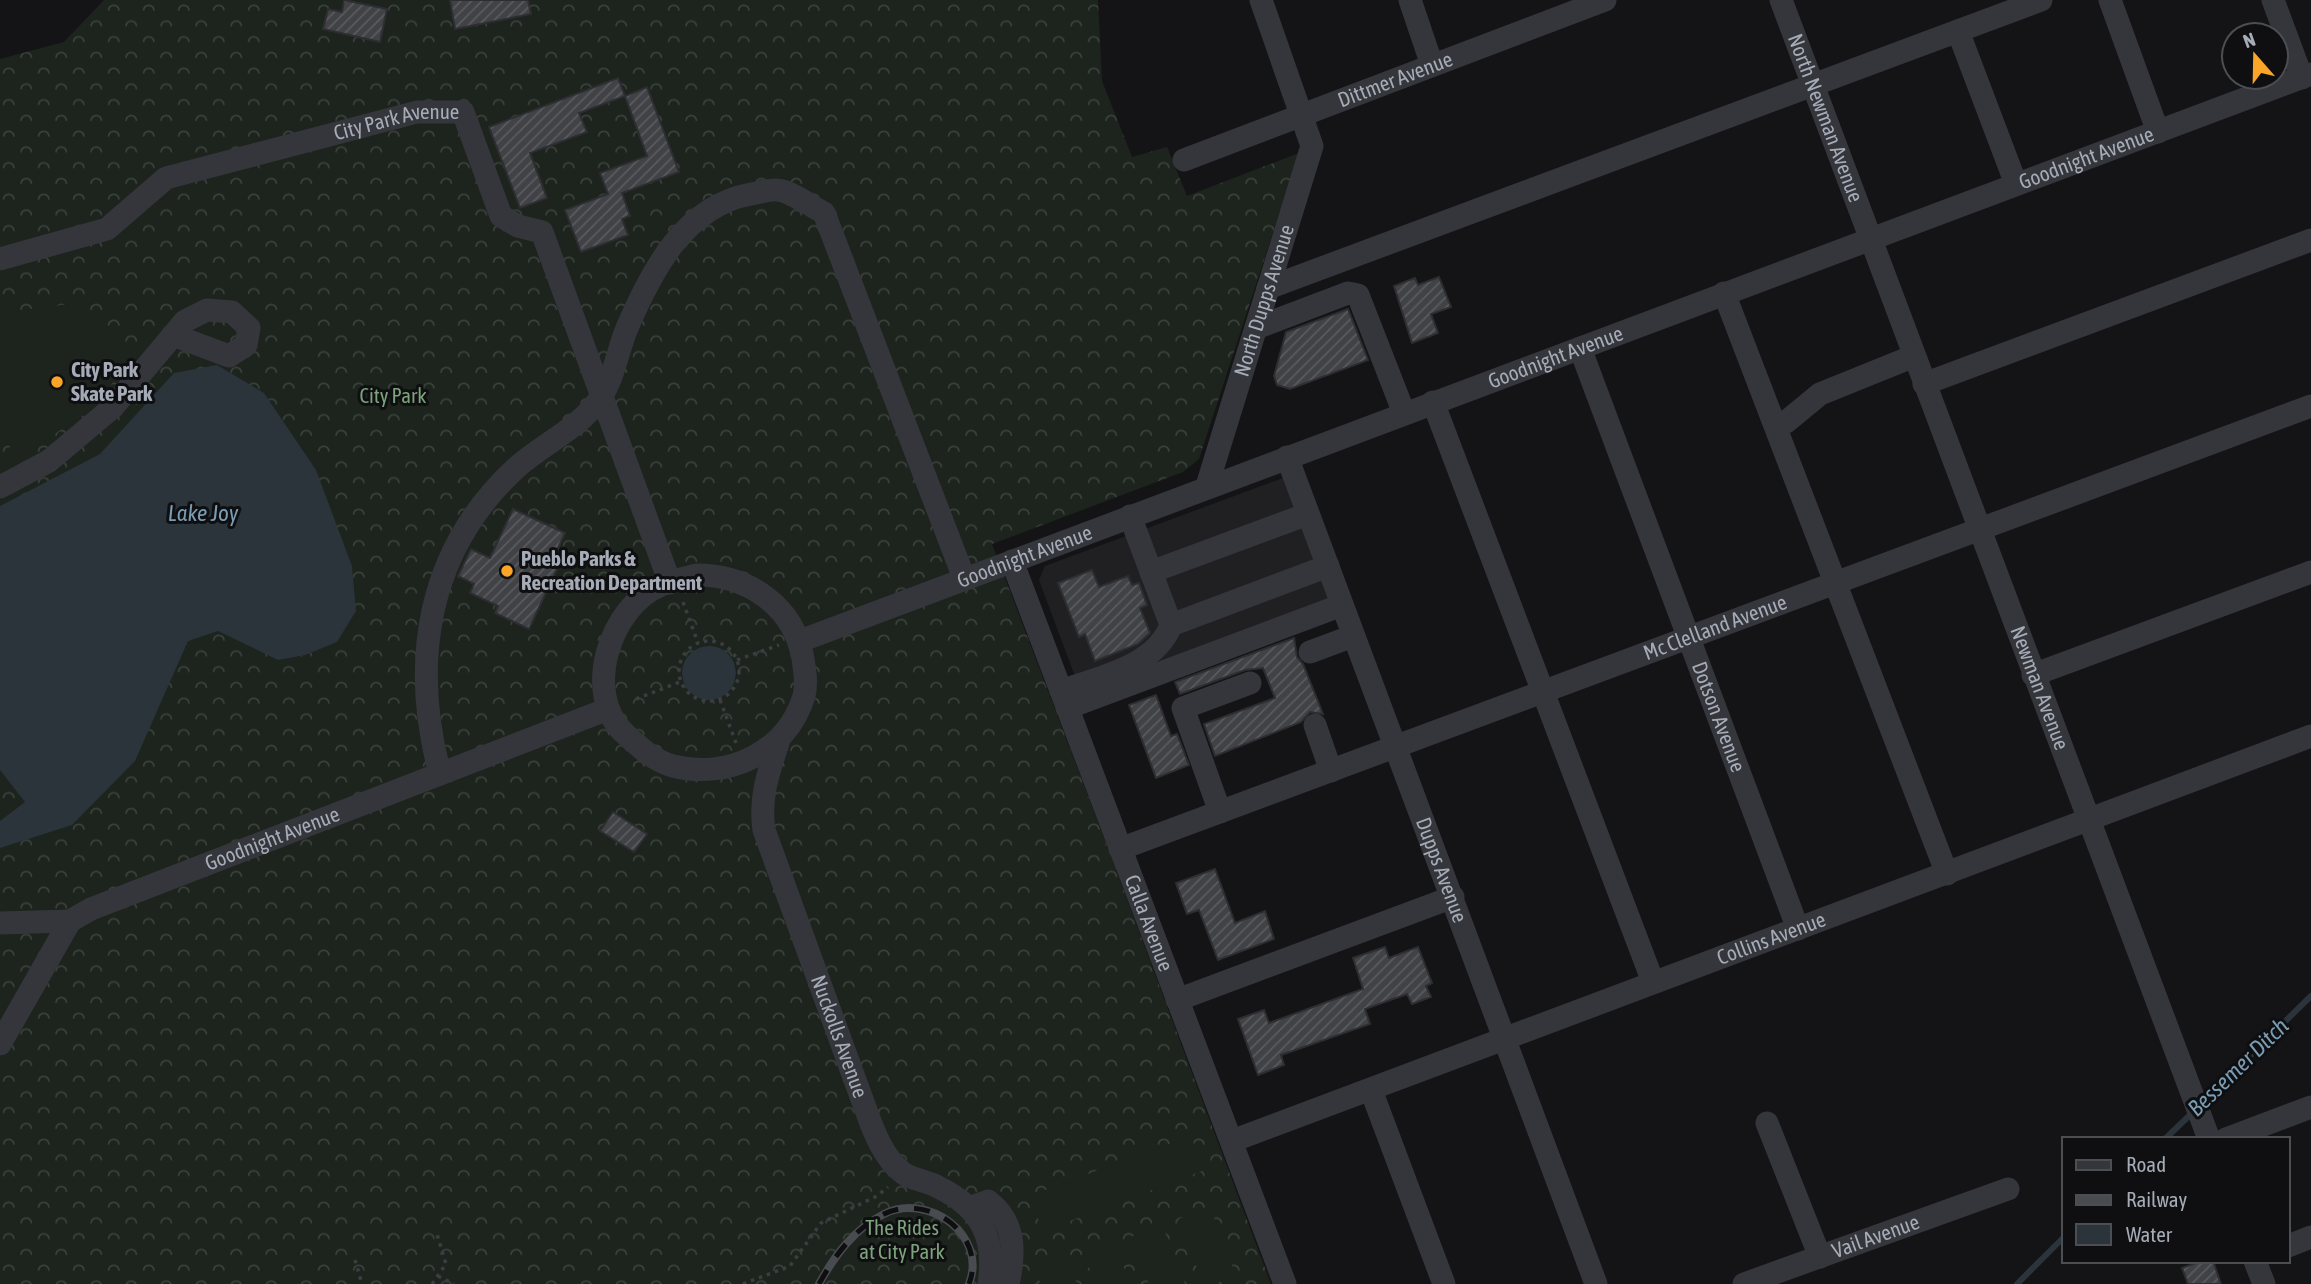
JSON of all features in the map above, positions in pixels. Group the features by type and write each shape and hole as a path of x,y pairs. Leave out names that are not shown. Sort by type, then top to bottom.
{"street":[{"name":"North Dupps Avenue","path":"1207,486 1312,146 1261,0"},
{"path":"1410,0 1432,65"},
{"name":"Dittmer Avenue","path":"1184,160 1605,0"},
{"name":"North Newman Avenue","path":"1781,0 1869,237"},
{"path":"1268,288 2041,0"},
{"path":"2110,0 2158,132"},
{"path":"2273,0 2307,76"},
{"path":"1958,31 2016,184"},
{"name":"Goodnight Avenue","path":"794,641 1580,348 1869,237 2307,76"},
{"name":"City Park Avenue","path":"0,259 107,229 166,178 417,112 463,112 501,216 518,226 542,233 675,588"},
{"path":"440,774 424,685 429,622 449,559 479,507 518,467 564,436 602,396 650,276 678,237 702,214 738,196 778,190 824,213 964,578"},
{"name":"Newman Avenue","path":"1869,237 2208,1137"},
{"path":"1924,384 2311,240"},
{"path":"1256,328 1353,292 1363,302 1404,413"},
{"path":"1724,293 1947,874"},
{"path":"0,487 49,461 112,408 173,335"},
{"name":"Dotson Avenue","path":"1580,348 1798,929"},
{"path":"1776,426 1786,422 1820,394 1914,356"},
{"path":"1433,402 1653,982"},
{"name":"Mc Clelland Avenue","path":"1120,849 2311,406"},
{"name":"Dupps Avenue","path":"1287,457 1596,1284"},
{"path":"1151,572 1308,514"},
{"path":"1130,516 1171,625 1166,639 1138,672"},
{"name":"Calla Avenue","path":"1012,561 1285,1284"},
{"path":"1171,625 1328,566"},
{"path":"2033,675 2311,572"},
{"path":"779,740 733,767 711,771 671,766 647,754 622,731 608,709 604,661 609,643 626,612 659,585 675,588 697,575 716,575 750,585 784,613 794,641"},
{"path":"1064,700 1138,672 1342,605"},
{"path":"1310,652 1353,636"},
{"name":"Nuckolls Avenue","path":"794,641 806,676 804,696 779,740 764,785 761,807 764,830 878,1142 904,1174 938,1187 971,1207"},
{"path":"1220,812 1182,708 1250,683"},
{"name":"Goodnight Avenue","path":"70,921 91,909 608,709"},
{"path":"1315,725 1331,771"},
{"name":"Collins Avenue","path":"1232,1141 2311,736"},
{"path":"1177,1000 1453,897"},
{"path":"0,923 70,921"},
{"path":"0,1044 70,921"},
{"path":"1371,1090 1444,1284"},
{"path":"2231,1137 2311,1107"},
{"path":"1767,1123 1820,1257"},
{"name":"Vail Avenue","path":"1744,1284 2008,1189"},
{"path":"989,1284 991,1251 984,1228 971,1207 988,1201 1000,1210 1007,1223 1013,1260 1007,1284"},
{"path":"2290,1245 2311,1237"},
{"path":"2256,1263 2264,1284"}],"path":[{"path":"675,588 698,643"},
{"path":"737,660 794,641"},
{"path":"718,642 737,660 737,685 720,700 701,701 687,691 681,682 681,661 698,643 718,642"},
{"path":"636,699 681,682"},
{"path":"720,700 738,749"},
{"path":"743,1284 790,1266 821,1223 877,1196 904,1174"},
{"path":"432,1284 446,1264 436,1231"},
{"path":"355,1260 362,1284"},
{"path":"438,1276 454,1284"}],"shaded area":[{"path":"1283,478 1330,605 1082,695 1039,580 1045,566"}],"green space":[{"name":"City Park","path":"104,0 1098,0 1102,81 1132,157 1167,147 1187,196 1299,153 1199,459 1183,472 992,544 1109,851 1118,857 1116,870 1271,1284 0,1284 0,59 64,42","holes":["707,646 730,658 737,670 733,686 726,694 682,679 683,667 691,653"]},
{"name":"City Park Skate Park","path":"70,304 133,355 94,408 18,458 0,433 0,317 6,312"},
{"path":"1191,1136 1204,1170 1043,1231 1029,1196"},
{"path":"1210,1207 1236,1276 1214,1284 1203,1284 1179,1219"},
{"path":"1162,1225 1185,1284 1149,1284 1131,1237"},
{"path":"1115,1243 1130,1284 1095,1284 1084,1254"},
{"path":"1068,1260 1077,1284 1041,1284 1036,1272"}],"water":[{"name":"Lake Joy","path":"217,365 264,393 316,470 352,566 356,611 337,642 305,655 278,660 218,631 188,641 135,761 72,825 0,848 0,821 25,802 0,770 0,506 100,454 174,373"},
{"path":"709,646 728,654 736,673 728,692 709,700 690,692 682,673 690,654"}],"building":[{"path":"344,0 387,9 380,42 323,29 328,9 342,12"},
{"path":"450,0 528,0 531,14 455,29"},
{"path":"618,78 625,96 579,113 587,132 530,153 547,198 520,208 489,127"},
{"path":"647,87 679,172 622,193 630,216 622,219 628,235 581,252 565,210 608,194 600,173 647,156 625,96"},
{"path":"1439,277 1451,307 1431,314 1438,333 1412,343 1394,286 1415,278 1418,285"},
{"path":"1348,309 1368,360 1290,389 1277,385 1274,376 1286,332"},
{"name":"Pueblo Parks & Recreation Department","path":"513,509 565,533 551,564 558,567 529,629 495,613 498,606 470,593 474,584 458,576 471,549 490,558"},
{"path":"1092,570 1099,587 1128,576 1132,585 1139,583 1147,605 1140,608 1150,633 1138,644 1095,661 1085,634 1079,637 1058,583"},
{"path":"1294,638 1297,657 1303,664 1323,714 1310,712 1301,722 1215,756 1204,724 1275,698 1263,668 1245,670 1180,694 1175,682"},
{"path":"1156,695 1171,736 1177,734 1189,765 1156,778 1129,705"},
{"path":"613,812 647,834 634,852 600,831"},
{"path":"1215,869 1235,923 1265,911 1274,939 1218,960 1199,910 1187,914 1176,883"},
{"path":"1385,947 1389,958 1418,947 1432,983 1426,986 1431,997 1412,1004 1407,994 1365,1009 1370,1024 1281,1055 1284,1065 1258,1075 1238,1019 1264,1010 1269,1023 1363,989 1353,958"},
{"path":"2196,1263 2214,1263 2221,1284 2188,1284 2182,1268"}],"waterway":[{"name":"Bessemer Ditch","path":"2202,1103 2311,996"},
{"name":"Bessemer Ditch","path":"2167,1137 2194,1111"},
{"name":"Bessemer Ditch","path":"2017,1284 2062,1239"}],"railway":[{"path":"819,1284 854,1235 873,1220 901,1209 919,1209 935,1214 950,1222 962,1235 970,1249 973,1266 969,1284"}],"place":[{"name":"City Park Skate Park","path":"57,382"},
{"name":"Pueblo Parks & Recreation Department","path":"507,571"}],"park label":[{"name":"The Rides at City Park","path":"902,1240"}]}
